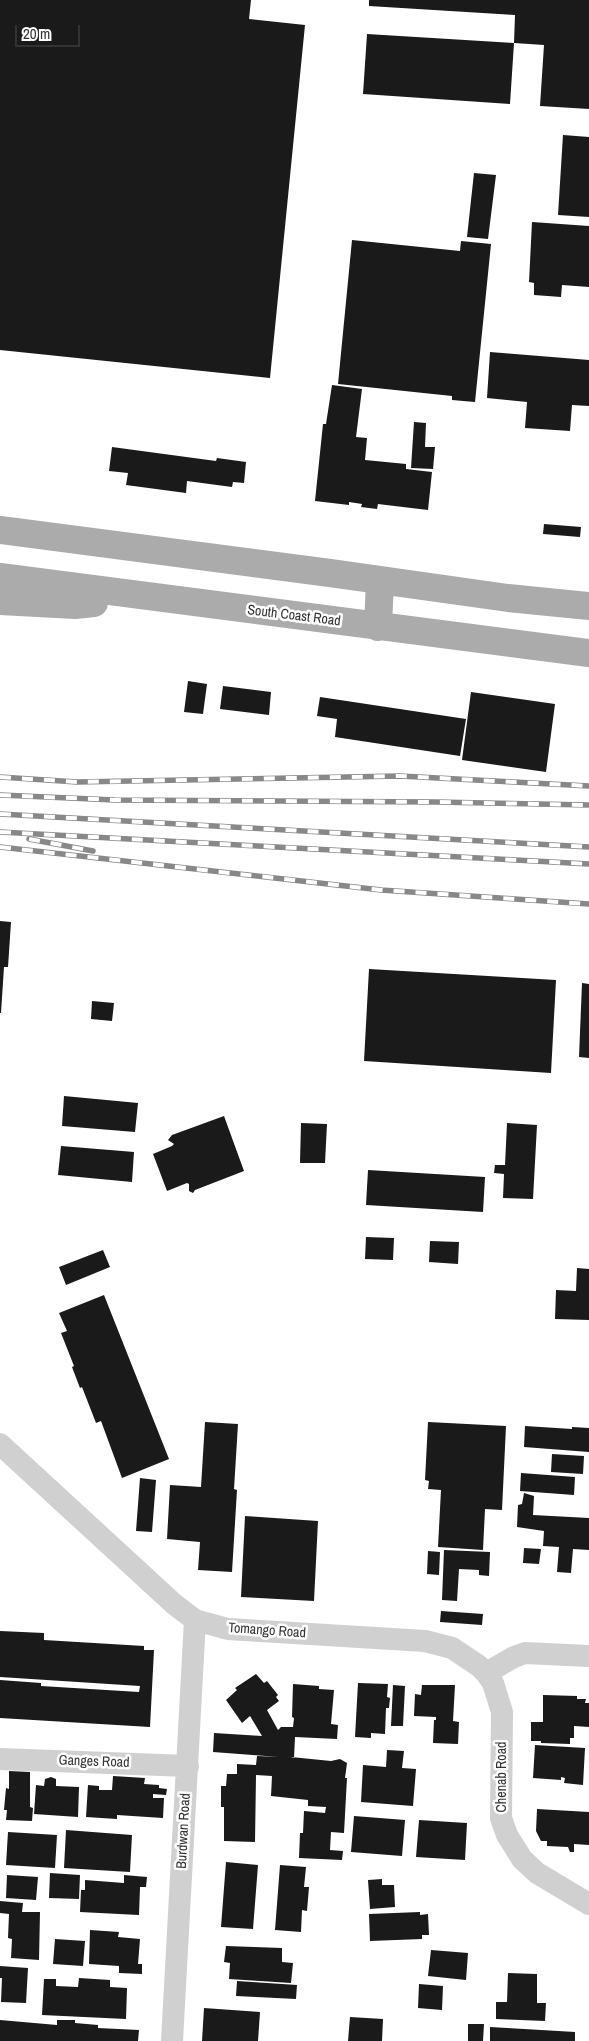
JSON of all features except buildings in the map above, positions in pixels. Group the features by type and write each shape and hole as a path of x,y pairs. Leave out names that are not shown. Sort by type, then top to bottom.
{"main road":[{"path":"0,517 98,542"},
{"path":"0,530 508,598 589,606"},
{"name":"South Coast Road","path":"0,577 589,653"},
{"path":"378,627 380,580"},
{"path":"0,601 76,605 135,595"}],"street":[{"name":"Tomango Road","path":"0,1444 174,1604 195,1620 228,1629 425,1642 452,1648 486,1673"},
{"name":"Burdwan Road","path":"172,2041 195,1620"},
{"path":"486,1673 514,1656 525,1653 589,1656"},
{"name":"Chenab Road","path":"486,1673 493,1682 502,1712 502,1818 507,1835 522,1858 537,1873 589,1904"},
{"name":"Ganges Road","path":"0,1758 188,1766"}],"railway":[{"path":"0,777 77,782 400,776 589,786"},
{"path":"0,795 115,800 589,805"},
{"path":"0,814 589,847"},
{"path":"0,832 589,864"},
{"path":"29,839 93,851"},
{"path":"0,847 381,890 589,904"}]}
